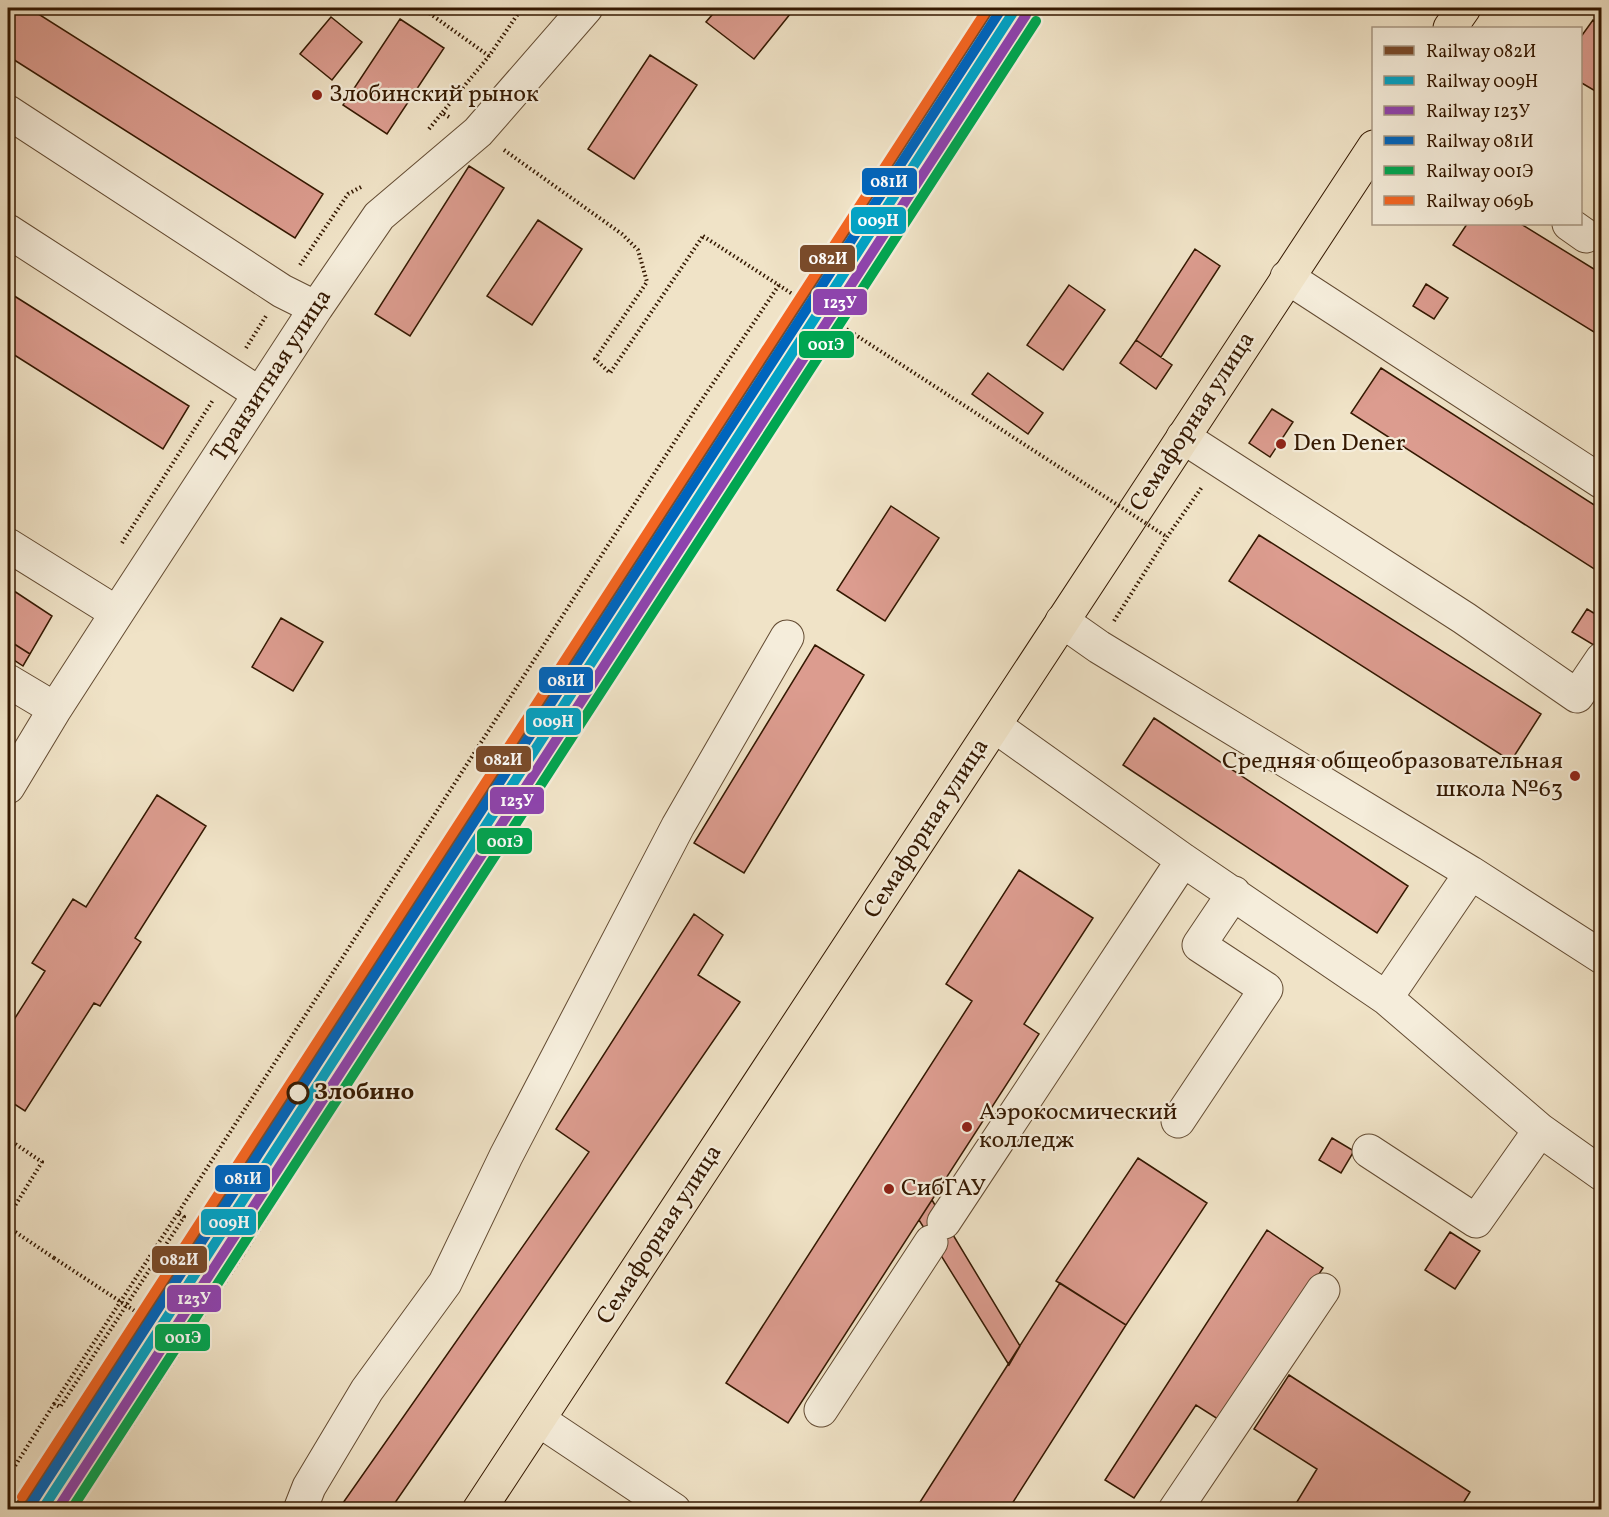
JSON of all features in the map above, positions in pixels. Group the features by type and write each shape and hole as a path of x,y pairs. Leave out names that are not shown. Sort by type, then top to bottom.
{"highway":[{"path":"1451,27 1464,8"},
{"name":"Семафорная улица","path":"479,1509 1372,150"}],"street":[{"name":"Транзитная улица","path":"12,768 55,709 316,308 379,216 478,132 586,8"},
{"path":"8,112 282,291 316,308"},
{"path":"8,231 260,394"},
{"path":"1287,278 1602,482"},
{"path":"1183,437 1464,618 1577,696 1602,659"},
{"path":"8,545 117,613"},
{"path":"1062,621 1099,647 1471,873 1602,957"},
{"path":"300,1509 309,1487 367,1390 445,1283 506,1156 673,836 787,637"},
{"path":"8,681 55,709"},
{"path":"994,726 1183,860 1386,998 1540,1130 1602,1174"},
{"path":"821,1410 1183,860"},
{"path":"1386,998 1471,873"},
{"path":"1178,1121 1266,989 1199,945 1234,893"},
{"path":"1368,1151 1476,1221 1540,1130"},
{"path":"1175,1509 1323,1290"},
{"path":"539,1420 674,1509"}],"path":[{"path":"422,8 489,56"},
{"path":"522,8 489,56 442,113 478,132 622,234 638,250 646,282 595,359 610,373 703,236 1167,537"},
{"path":"8,1477 697,407 779,285"},
{"path":"76,1509 244,1253 754,454 841,324"},
{"path":"1113,624 1167,537 1203,486"},
{"path":"8,1139 42,1162 8,1217"},
{"path":"54,1404 60,1407 178,1227 184,1217 178,1213"},
{"path":"8,1227 185,1344"},
{"path":"110,1459 103,1454 235,1248 244,1253"}],"building":[{"path":"8,8 29,8 323,194 295,238 8,56"},
{"path":"718,8 795,8 754,59 706,22"},
{"path":"331,17 362,42 332,80 300,54"},
{"path":"400,19 444,48 387,134 343,105"},
{"path":"1593,20 1602,25 1602,95 1582,83 1582,35"},
{"path":"650,55 697,85 634,179 588,149"},
{"path":"469,166 504,188 410,336 375,314"},
{"path":"538,220 582,249 532,325 487,296"},
{"path":"1466,225 1523,225 1602,274 1602,337 1453,245"},
{"path":"1195,249 1220,266 1161,357 1136,340"},
{"path":"1426,284 1448,298 1434,319 1413,306"},
{"path":"1069,285 1105,310 1063,370 1027,345"},
{"path":"8,292 189,406 163,449 8,351"},
{"path":"1136,340 1172,365 1156,389 1120,363"},
{"path":"1381,368 1602,510 1602,574 1351,413"},
{"path":"988,373 1043,413 1028,434 972,394"},
{"path":"1272,409 1293,422 1270,457 1249,443"},
{"path":"891,506 939,538 885,621 837,590"},
{"path":"1259,535 1541,714 1511,761 1229,581"},
{"path":"8,587 52,616 30,654 8,640"},
{"path":"1587,609 1602,618 1602,650 1572,632"},
{"path":"281,618 323,642 293,691 252,667"},
{"path":"8,640 30,654 23,666 8,656"},
{"path":"815,645 864,675 744,873 694,843"},
{"path":"1154,718 1408,886 1377,933 1123,765"},
{"path":"157,795 206,826 135,938 141,942 100,1006 94,1003 25,1111 8,1100 8,1029 45,971 32,963 73,899 86,907"},
{"path":"1019,870 1093,918 1024,1024 1039,1034 788,1423 726,1383 972,1001 946,984"},
{"path":"694,914 723,935 698,975 740,1002 390,1510 338,1510 589,1152 556,1129"},
{"path":"1332,1138 1354,1151 1341,1173 1319,1160"},
{"path":"1138,1158 1207,1203 1126,1325 1056,1281"},
{"path":"932,1200 1020,1346 1009,1365 919,1220"},
{"path":"1267,1230 1323,1268 1221,1421 1196,1405 1134,1498 1105,1480"},
{"path":"1450,1232 1480,1251 1455,1289 1425,1270"},
{"path":"1060,1283 1126,1325 1008,1510 915,1510"},
{"path":"1289,1375 1470,1492 1459,1510 1382,1510 1372,1503 1367,1510 1292,1510 1317,1469 1254,1429"}],"rail line":[{"name":"069Ь","path":"22,1497 988,8"},
{"name":"082И","path":"17,1510 990,8"},
{"name":"081И","path":"32,1503 1002,8"},
{"name":"009Н","path":"42,1510 1016,8"},
{"name":"123У","path":"57,1510 1026,15"},
{"name":"001Э","path":"71,1510 1036,21"}],"place":[{"name":"Злобинский рынок","path":"317,95"},
{"name":"Den Dener","path":"1281,444"},
{"name":"Средняя общеобразовательная школа №63","path":"1575,776"},
{"name":"Злобино","path":"298,1093"},
{"name":"Аэрокосмический колледж","path":"967,1127"},
{"name":"СибГАУ","path":"889,1189"}]}
